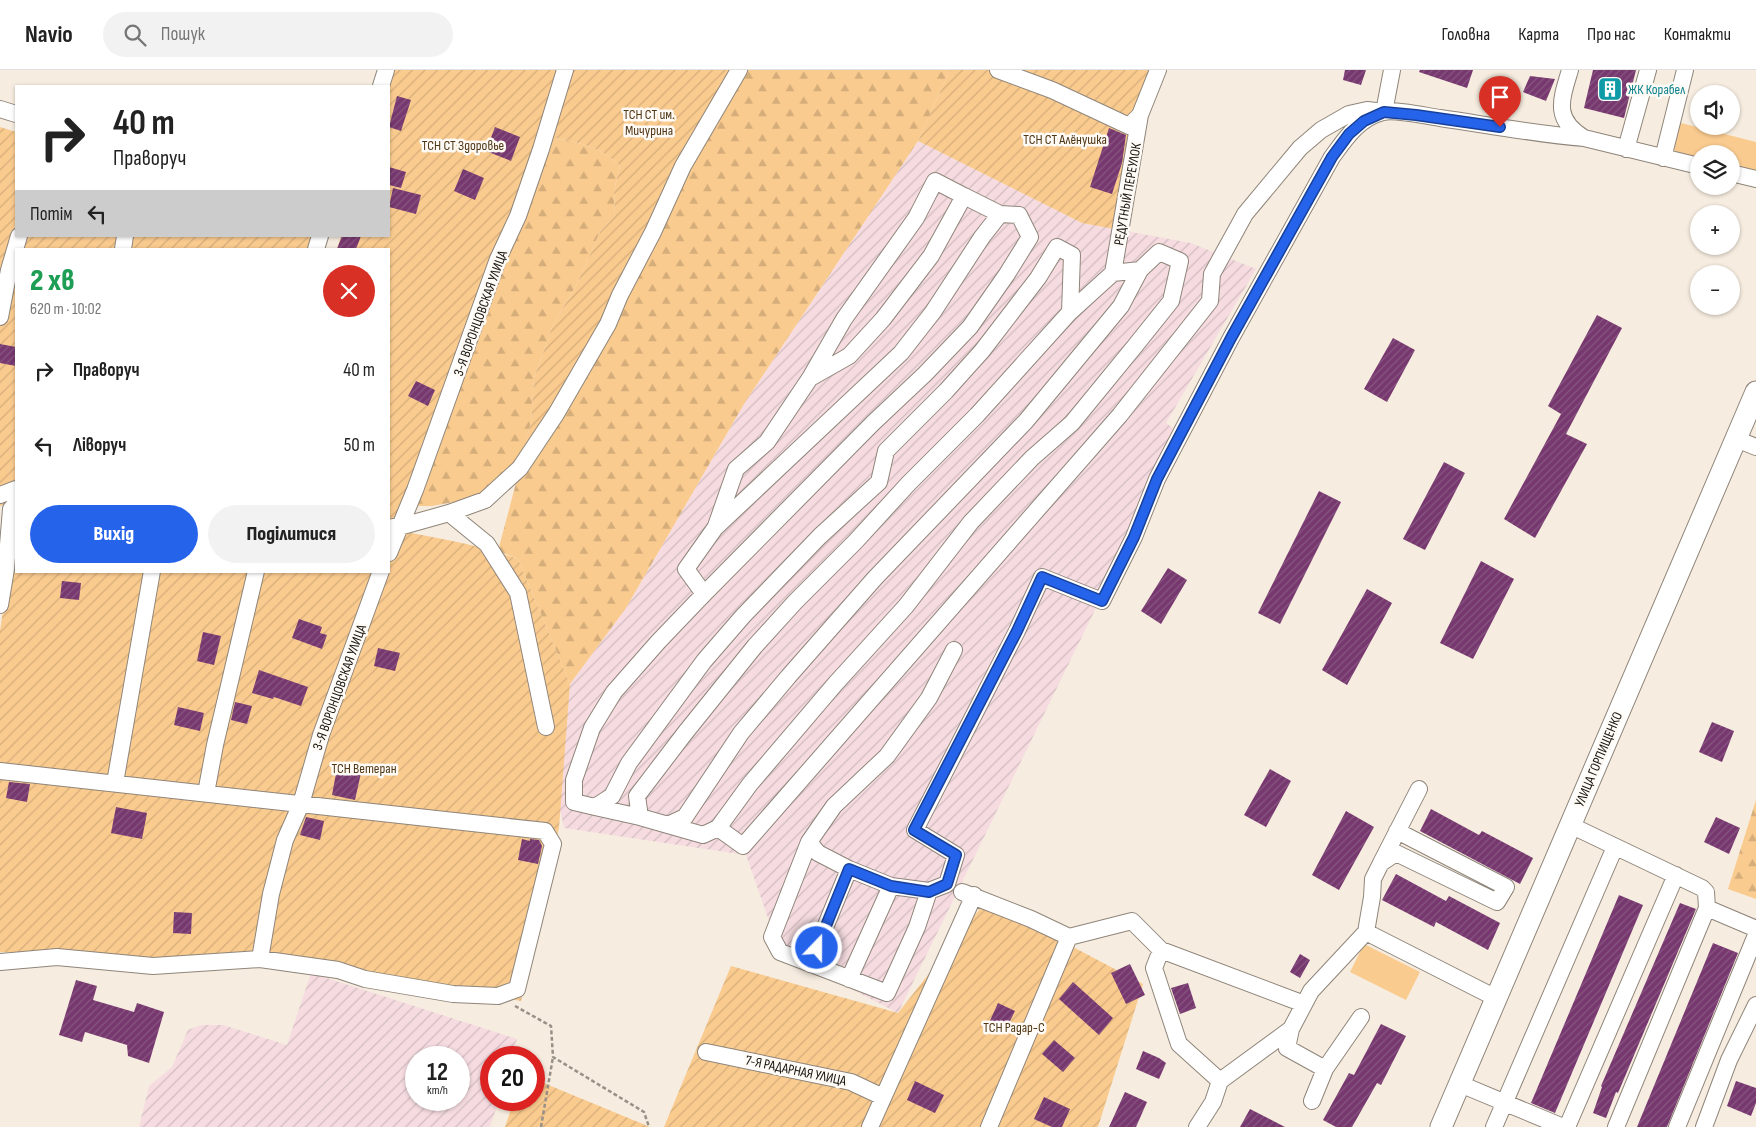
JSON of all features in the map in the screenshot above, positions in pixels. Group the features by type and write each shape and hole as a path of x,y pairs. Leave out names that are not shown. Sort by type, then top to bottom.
{"main road":[{"name":"УЛИЦА ГОРПИЩЕНКО","path":"1441,1127 1756,392"}],"street":[{"path":"382,85 386,70"},
{"name":"3-Я ВОРОНЦОВСКАЯ УЛИЦА","path":"390,548 394,527 415,490 498,259 518,216 565,70"},
{"path":"394,527 449,513 485,500 520,468 556,414 608,324 620,295 653,232 683,166 739,70"},
{"path":"998,70 1052,90 1128,126 1140,115"},
{"name":"РЕДУТНЫЙ ПЕРЕУЛОК","path":"1114,273 1140,115 1158,70"},
{"path":"1384,112 1392,70"},
{"path":"1554,136 1570,70"},
{"path":"1626,149 1648,70"},
{"path":"1663,158 1685,70"},
{"path":"1561,108 1566,123 1573,131 1584,138"},
{"path":"0,109 15,114"},
{"path":"718,828 743,846 1120,415 1210,301 1212,274 1245,214 1300,148 1321,130 1349,114 1367,110 1416,115 1554,136 1584,138 1690,164"},
{"path":"813,847 849,869 891,886 929,892 947,884 956,855 914,830 1017,631 1042,577 1102,601 1134,537 1157,479 1231,338 1332,157 1349,134 1364,121 1384,112"},
{"path":"1740,175 1756,179"},
{"path":"668,825 685,817 741,733 875,578 1026,422 1121,306 1140,270 1159,252 1180,261 1171,301 1072,422 1032,458 971,522 906,606 836,683 750,784 718,828 703,835 668,825 640,817 574,802 574,780 592,728 614,692 704,594 970,327 1030,237 1019,215 1000,214 935,181 916,218 844,319 810,378 767,442 736,469 715,528"},
{"path":"810,378 849,356 883,319 931,256 964,196"},
{"path":"704,594 686,569 715,528 901,353 933,312 982,237 1000,214"},
{"path":"595,807 612,796 629,762 704,661 743,616 820,536 879,482 886,451 946,391 982,351 1038,278 1057,247 1072,255 1070,312"},
{"path":"0,317 15,250"},
{"path":"640,817 638,796 702,711 775,624 856,542 909,483 977,415 1070,312 1114,273 1140,270"},
{"path":"1736,439 1756,447"},
{"path":"879,482 909,483"},
{"path":"0,495 15,489"},
{"path":"0,605 6,569 11,509 15,504"},
{"path":"449,513 487,544 518,593 546,727"},
{"path":"115,783 152,573"},
{"path":"206,793 215,745 256,573"},
{"name":"3-Я ВОРОНЦОВСКАЯ УЛИЦА","path":"260,958 271,894 285,840 301,804 321,735 380,573"},
{"path":"929,892 917,927 886,993 780,952 772,937 800,868 834,806 887,756 929,698 954,650"},
{"path":"0,771 545,831 553,844 518,989 498,996 453,994 365,979 338,970 260,958 153,966 57,957 0,962"},
{"path":"1325,1069 1287,1048 1291,1029 1311,991 1366,932 1373,879 1419,789"},
{"path":"1570,825 1676,875 1702,888 1706,892 1707,908 1616,1127"},
{"path":"1381,863 1396,853 1497,902 1506,887 1397,831"},
{"path":"1494,1127 1615,847"},
{"path":"810,964 849,869"},
{"path":"1566,1127 1676,875"},
{"path":"849,979 891,886"},
{"path":"870,1127 968,894 1031,919 1069,937 1132,921 1161,950 1304,1004"},
{"path":"1707,908 1754,928 1756,931"},
{"path":"1366,932 1496,998"},
{"path":"1677,1127 1756,935"},
{"path":"989,1127 1069,937"},
{"path":"1161,950 1154,968 1179,1044 1220,1081"},
{"path":"1704,1127 1730,1060 1756,1005"},
{"path":"1312,1101 1325,1069 1361,1017"},
{"path":"1197,1127 1213,1102 1220,1081 1291,1029"},
{"name":"7-Я РАДАРНАЯ УЛИЦА","path":"706,1052 851,1082 883,1097"},
{"path":"1460,1084 1563,1127"}],"path":[{"path":"498,996 551,1026 553,1057 541,1127"},
{"path":"553,1057 644,1112 649,1127"}],"shaded area":[{"path":"918,141 1082,223 1191,243 1256,269 1166,423 1181,434 898,1013 780,952 746,855 564,828 556,791 570,684 626,608 744,404"},
{"path":"311,973 517,1039 515,1046 480,1046 480,1111 495,1111 490,1127 139,1127 149,1086 172,1067 188,1030 201,1025 223,1025 287,1045"}],"green space":[{"name":"ТСН СТ Здоровье","path":"395,70 565,70 399,527 390,525 390,248 337,248 341,237 390,237 390,86"},
{"name":"ТСН СТ им. Мичурина","path":"569,70 739,70 678,177 520,468 531,421 534,378 553,325 578,282 600,232 615,215 614,191 620,166 613,159 596,149 568,140 548,137"},
{"path":"738,70 950,70 918,141 744,404 626,608 570,684 518,559 498,551 520,468 476,498 432,506 408,506 548,137 568,140 596,149 613,159 620,166 614,191 615,215 600,232 578,282 553,325 534,378 531,421 521,465"},
{"name":"ТСН СТ Алёнушка","path":"950,70 1161,70 1114,229 1082,223 918,141"},
{"path":"1677,122 1690,125 1690,135 1728,135 1756,142 1756,171 1740,168 1740,145 1690,145 1690,157 1676,155 1672,140"},
{"path":"0,127 15,132 15,237 314,237 312,248 15,248 15,499 0,506"},
{"name":"ТСН Ветеран","path":"390,529 471,545 518,559 570,684 559,828 521,1001 370,973 53,953 0,952 0,630 15,537 15,573 390,573"},
{"path":"1756,800 1756,899 1728,889"},
{"name":"ТСН Радар-С","path":"986,901 1143,984 1098,1127 664,1127 731,966 898,1013"},
{"path":"1364,944 1420,972 1406,1000 1350,972"},
{"path":"545,1084 650,1127 505,1127 510,1111 545,1111"}],"building":[{"path":"1345,70 1366,70 1361,85 1343,80"},
{"path":"1420,70 1473,70 1467,88 1419,72"},
{"name":"ЖК Корабел","path":"1593,70 1636,70 1624,118 1584,108"},
{"path":"1530,76 1555,79 1546,101 1523,92"},
{"path":"397,96 411,100 401,131 390,127"},
{"path":"495,127 520,137 511,161 486,151"},
{"path":"1109,128 1126,135 1122,163 1112,194 1090,187"},
{"path":"390,167 406,172 401,188 390,185"},
{"path":"463,169 484,178 475,200 454,191"},
{"path":"393,188 421,195 416,214 390,207"},
{"path":"342,237 361,237 356,248 337,248"},
{"path":"1597,315 1622,328 1566,434 1587,444 1535,538 1504,519 1561,414 1548,406"},
{"path":"1393,338 1415,350 1387,402 1364,389"},
{"path":"0,344 15,347 15,366 0,363"},
{"path":"416,381 435,390 428,406 408,396"},
{"path":"1444,462 1465,473 1425,550 1403,539"},
{"path":"1319,491 1341,502 1280,624 1258,613"},
{"path":"1481,561 1514,579 1473,659 1440,643"},
{"path":"1168,568 1187,580 1161,624 1141,611"},
{"path":"62,581 81,583 79,600 60,598"},
{"path":"1367,589 1392,603 1347,685 1322,670"},
{"path":"299,619 322,627 320,633 327,635 322,649 292,638"},
{"path":"203,632 221,636 214,665 197,661"},
{"path":"378,648 400,653 395,671 374,666"},
{"path":"259,670 308,687 301,706 274,697 273,699 252,693"},
{"path":"235,702 252,706 247,724 231,720"},
{"path":"178,707 204,713 200,731 174,725"},
{"path":"1712,722 1734,731 1722,762 1699,752"},
{"path":"337,768 361,773 355,800 332,795"},
{"path":"1270,769 1291,781 1266,827 1244,815"},
{"path":"9,782 30,784 27,802 6,798"},
{"path":"116,807 147,813 142,839 111,833"},
{"path":"1431,809 1479,835 1482,831 1533,858 1520,884 1420,831"},
{"path":"1346,811 1374,827 1339,890 1312,875"},
{"path":"306,817 324,821 320,840 300,835"},
{"path":"1716,817 1740,828 1729,854 1704,842"},
{"path":"522,839 530,841 530,839 539,840 542,846 538,864 518,860"},
{"path":"1396,874 1446,901 1449,896 1500,923 1488,950 1436,922 1434,927 1382,900"},
{"path":"1619,895 1643,905 1555,1113 1531,1103"},
{"path":"1680,903 1696,909 1606,1118 1593,1113 1601,1086"},
{"path":"174,912 192,913 191,934 173,933"},
{"path":"1713,943 1738,953 1667,1127 1637,1127"},
{"path":"1300,954 1310,960 1300,978 1290,972"},
{"path":"1130,964 1145,995 1126,1004 1111,973"},
{"path":"76,980 97,986 93,1000 134,1012 137,1003 164,1012 149,1063 128,1056 127,1045 85,1032 82,1042 59,1035"},
{"path":"1073,982 1113,1018 1099,1035 1059,999"},
{"path":"1188,983 1196,1008 1180,1014 1171,988"},
{"path":"998,1003 1015,1011 1005,1031 989,1023"},
{"path":"1381,1024 1406,1036 1381,1085 1377,1083 1352,1127 1336,1127 1323,1120 1349,1073 1354,1075"},
{"path":"1054,1040 1075,1058 1063,1072 1042,1054"},
{"path":"1143,1051 1166,1063 1159,1079 1136,1069"},
{"path":"915,1081 944,1095 935,1113 907,1100"},
{"path":"1736,1081 1756,1088 1756,1103 1751,1116 1727,1106"},
{"path":"1125,1092 1147,1102 1136,1127 1109,1127"},
{"path":"1044,1097 1070,1109 1062,1127 1052,1127 1034,1119"},
{"path":"1250,1109 1285,1127 1240,1127"}],"place":[{"name":"ЖК Корабел","path":"1610,89"}],"route":[{"path":"817,948 849,869 891,886 929,892 947,884 956,855 914,830 1017,631 1042,577 1102,601 1134,537 1157,479 1231,338 1332,157 1349,134 1364,121 1384,112 1500,127"}]}
